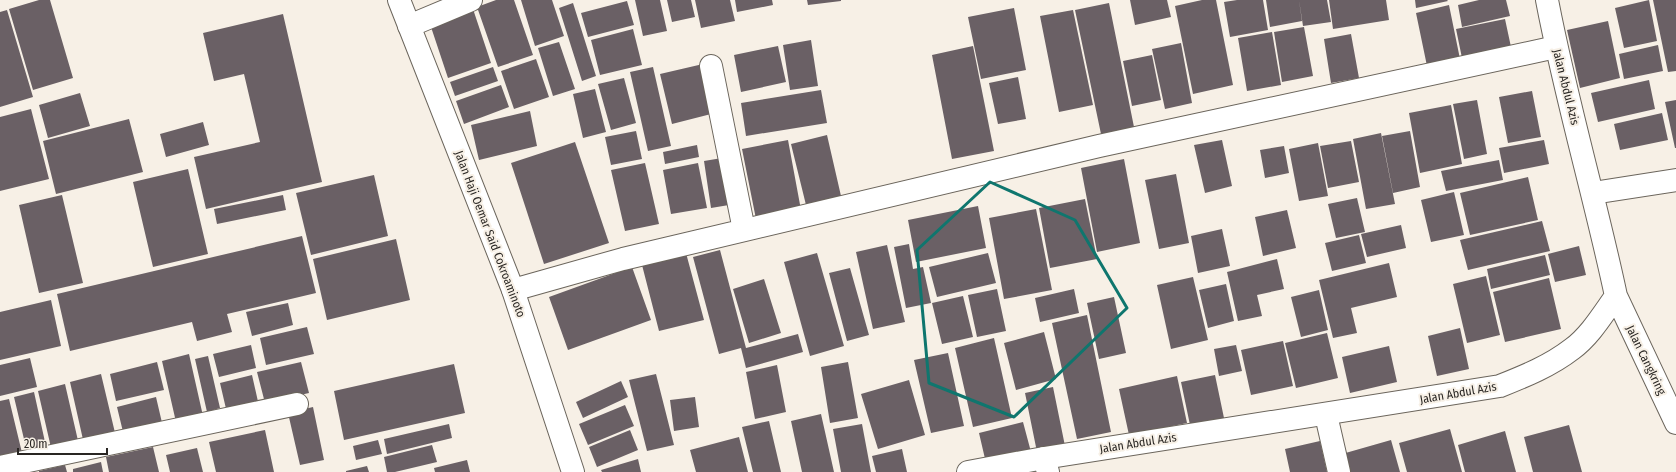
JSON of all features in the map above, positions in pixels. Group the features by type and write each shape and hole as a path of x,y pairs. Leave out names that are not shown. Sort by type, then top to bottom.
{"street":[{"name":"Jalan Haji Oemar Said Cokroaminoto","path":"399,0 513,290 572,472"},
{"path":"409,26 471,0"},
{"name":"Jalan Abdul Azis","path":"968,472 1046,465 1326,415 1500,386 1542,368 1573,348 1600,319 1616,296 1593,193 1556,47 1547,0"},
{"path":"513,290 622,259 1099,146 1556,47"},
{"path":"711,66 744,230"},
{"path":"1593,193 1676,180"},
{"name":"Jalan Cangkring","path":"1616,296 1676,423"},
{"path":"0,467 297,404"},
{"path":"1326,415 1339,472"}],"highlighted area":[{"path":"990,182 1075,220 1127,308 1014,417 929,383 917,250"}],"building":[{"path":"39,0 50,0 73,78 33,90 9,9"},
{"path":"496,0 514,0 533,55 498,67 477,7"},
{"path":"521,0 552,0 564,36 535,46"},
{"path":"635,0 660,0 667,31 643,36"},
{"path":"667,0 691,0 695,17 672,22"},
{"path":"695,0 730,0 735,21 701,28"},
{"path":"735,0 772,0 773,5 737,12"},
{"path":"807,0 841,0 841,1 808,5"},
{"path":"1130,0 1167,0 1171,17 1135,25"},
{"path":"1202,0 1216,0 1233,85 1193,94 1175,6"},
{"path":"1237,0 1263,0 1268,30 1230,37 1224,2"},
{"path":"1266,0 1299,0 1302,21 1270,27"},
{"path":"1299,0 1327,0 1331,22 1303,26"},
{"path":"1329,0 1386,0 1389,20 1333,29"},
{"path":"1415,0 1447,0 1448,1 1416,8"},
{"path":"1479,0 1506,0 1510,16 1462,27 1458,5"},
{"path":"1649,0 1657,41 1624,48 1615,8"},
{"path":"1653,0 1676,0 1676,71 1668,72"},
{"path":"627,1 634,25 588,37 581,13"},
{"path":"573,3 596,76 582,81 559,8"},
{"path":"1109,3 1134,127 1101,134 1075,10"},
{"path":"1449,5 1460,59 1427,66 1416,13"},
{"path":"1014,8 1026,70 981,79 968,17"},
{"path":"473,9 491,63 448,78 430,24"},
{"path":"7,10 33,97 0,107 0,12"},
{"path":"1073,10 1093,105 1059,112 1040,16"},
{"path":"283,14 322,182 206,209 194,157 260,142 244,74 214,81 203,33"},
{"path":"1505,19 1511,47 1462,58 1456,29"},
{"path":"1608,21 1620,78 1580,88 1567,30"},
{"path":"1304,27 1313,76 1282,82 1274,32"},
{"path":"633,29 642,65 600,75 591,40"},
{"path":"1272,32 1281,85 1247,91 1238,38"},
{"path":"1351,34 1359,78 1331,83 1324,39"},
{"path":"811,40 818,86 790,90 783,45"},
{"path":"559,42 575,89 553,96 538,48"},
{"path":"1181,43 1192,103 1165,109 1152,49"},
{"path":"1658,45 1663,71 1624,79 1619,54"},
{"path":"778,46 786,82 741,92 734,55"},
{"path":"973,46 994,151 952,159 932,55"},
{"path":"1152,55 1161,100 1132,106 1123,61"},
{"path":"536,59 549,97 514,109 501,71"},
{"path":"703,64 715,113 672,124 660,74"},
{"path":"493,67 498,81 455,96 450,82"},
{"path":"653,67 671,146 648,151 630,72"},
{"path":"1018,77 1026,119 998,124 989,83"},
{"path":"624,78 636,123 611,130 598,84"},
{"path":"1649,80 1655,109 1598,122 1591,93"},
{"path":"501,85 509,107 464,124 456,101"},
{"path":"595,89 606,132 583,138 573,94"},
{"path":"821,90 827,123 746,136 741,103"},
{"path":"1532,91 1541,137 1508,143 1499,97"},
{"path":"80,93 90,126 48,138 39,105"},
{"path":"1477,100 1487,154 1464,159 1453,104"},
{"path":"1676,100 1676,148 1675,148 1665,102"},
{"path":"1451,105 1462,164 1420,173 1409,113"},
{"path":"31,109 49,179 0,191 0,117"},
{"path":"530,111 537,146 479,160 471,125"},
{"path":"1662,113 1668,140 1620,150 1614,124"},
{"path":"129,119 143,172 56,194 43,141"},
{"path":"203,122 209,145 166,157 160,134"},
{"path":"636,131 642,159 611,165 605,137"},
{"path":"1410,131 1420,187 1393,193 1382,136"},
{"path":"1381,133 1395,204 1366,209 1353,139"},
{"path":"827,135 841,196 806,205 791,144"},
{"path":"788,140 801,210 756,219 742,149"},
{"path":"1222,140 1232,186 1205,193 1194,145"},
{"path":"1544,140 1549,164 1504,173 1499,148"},
{"path":"1351,141 1359,182 1328,188 1320,146"},
{"path":"575,142 609,243 544,264 511,163"},
{"path":"1318,143 1328,196 1299,201 1289,149"},
{"path":"697,145 699,157 665,164 663,152"},
{"path":"1284,146 1289,173 1265,178 1260,150"},
{"path":"728,157 735,204 711,208 704,161"},
{"path":"1124,159 1140,243 1097,252 1081,168"},
{"path":"1499,160 1503,180 1446,191 1441,171"},
{"path":"645,163 659,224 625,231 611,170"},
{"path":"698,163 707,208 671,214 663,170"},
{"path":"188,169 208,254 153,267 133,182"},
{"path":"1176,174 1189,243 1159,249 1145,180"},
{"path":"374,175 388,236 311,255 296,193"},
{"path":"1528,177 1538,220 1470,235 1460,193"},
{"path":"1454,192 1464,235 1431,242 1421,200"},
{"path":"62,195 83,283 39,293 19,205"},
{"path":"283,195 286,210 217,224 214,209"},
{"path":"1357,198 1365,232 1336,238 1328,204"},
{"path":"1085,199 1097,259 1050,268 1039,208"},
{"path":"978,206 986,248 916,262 908,220"},
{"path":"1036,209 1052,290 1004,299 989,218"},
{"path":"1287,210 1296,248 1263,256 1255,217"},
{"path":"1542,221 1550,251 1468,270 1460,240"},
{"path":"1401,225 1406,248 1367,257 1361,234"},
{"path":"1222,229 1230,266 1198,273 1191,236"},
{"path":"1359,235 1366,263 1332,271 1325,243"},
{"path":"302,236 316,293 227,314 232,332 197,341 192,322 70,351 57,294"},
{"path":"396,239 410,300 327,320 313,259"},
{"path":"909,244 913,269 923,267 931,303 906,308 894,247"},
{"path":"887,245 905,322 873,329 856,252"},
{"path":"1579,246 1586,275 1555,282 1548,254"},
{"path":"720,250 746,348 798,334 803,352 746,368 741,348 719,354 693,257"},
{"path":"686,253 704,320 659,331 642,265"},
{"path":"817,253 844,346 810,356 784,262"},
{"path":"988,253 996,283 937,297 929,267"},
{"path":"1545,255 1550,275 1491,289 1487,269"},
{"path":"1277,259 1284,289 1257,295 1262,316 1238,321 1227,272"},
{"path":"1389,263 1397,297 1351,308 1357,333 1333,338 1319,280"},
{"path":"632,267 651,320 568,350 549,297"},
{"path":"850,268 869,335 847,341 829,273"},
{"path":"1486,276 1500,335 1467,343 1453,284"},
{"path":"1193,277 1208,340 1171,349 1157,285"},
{"path":"1549,278 1561,329 1505,342 1493,292"},
{"path":"764,279 781,333 749,343 733,289"},
{"path":"1226,284 1234,321 1208,328 1199,290"},
{"path":"997,289 1006,331 977,337 968,295"},
{"path":"1074,289 1079,313 1040,322 1035,298"},
{"path":"1319,290 1328,330 1301,337 1291,297"},
{"path":"963,296 973,337 942,344 932,303"},
{"path":"1114,297 1126,353 1099,359 1087,303"},
{"path":"51,300 61,346 0,360 0,312"},
{"path":"288,303 293,325 252,336 246,312"},
{"path":"1087,315 1111,432 1077,439 1052,323"},
{"path":"307,327 314,354 266,365 260,338"},
{"path":"1460,328 1469,369 1437,376 1428,336"},
{"path":"1044,332 1056,379 1016,390 1004,343"},
{"path":"1327,333 1338,378 1296,388 1285,343"},
{"path":"994,338 1012,418 973,427 955,348"},
{"path":"1283,341 1293,386 1251,395 1241,350"},
{"path":"251,345 256,368 219,377 213,354"},
{"path":"1236,345 1242,371 1219,376 1214,349"},
{"path":"1389,346 1397,382 1350,393 1342,357"},
{"path":"948,353 964,426 931,433 914,360"},
{"path":"189,354 203,416 176,422 162,361"},
{"path":"208,356 220,408 207,412 195,359"},
{"path":"30,358 37,387 0,396 0,365"},
{"path":"157,362 164,390 116,401 110,374"},
{"path":"301,362 309,393 265,403 257,372"},
{"path":"848,362 858,418 830,423 821,367"},
{"path":"454,364 465,413 344,440 334,391"},
{"path":"777,365 786,412 755,419 746,372"},
{"path":"101,374 116,437 84,444 70,382"},
{"path":"656,374 674,445 647,451 629,380"},
{"path":"252,375 259,406 227,413 220,383"},
{"path":"1215,375 1224,418 1190,425 1181,382"},
{"path":"1177,376 1187,423 1129,435 1119,389"},
{"path":"909,380 925,435 878,449 861,394"},
{"path":"621,381 628,397 583,418 576,402"},
{"path":"65,384 79,445 52,452 38,391"},
{"path":"1053,387 1065,446 1037,452 1025,393"},
{"path":"34,392 47,451 28,456 14,397"},
{"path":"156,397 163,427 124,436 117,407"},
{"path":"695,397 699,427 674,431 670,400"},
{"path":"9,399 23,457 0,462 0,401"},
{"path":"625,405 634,426 588,445 579,424"},
{"path":"313,407 324,460 300,465 288,413"},
{"path":"821,414 834,472 802,472 791,421"},
{"path":"769,421 781,472 753,472 742,427"},
{"path":"1023,422 1031,452 986,463 979,433"},
{"path":"449,424 452,438 387,454 384,439"},
{"path":"862,424 871,472 841,472 833,429"},
{"path":"1569,425 1582,472 1533,472 1524,437"},
{"path":"1450,429 1462,472 1407,472 1399,443"},
{"path":"265,430 274,472 216,472 209,442"},
{"path":"630,430 638,450 597,467 589,447"},
{"path":"1505,431 1516,472 1465,472 1458,445"},
{"path":"739,437 748,472 696,472 690,450"},
{"path":"378,440 382,454 356,460 353,446"},
{"path":"1391,440 1400,472 1347,472 1342,454"},
{"path":"1320,441 1327,472 1290,472 1285,449"},
{"path":"432,445 437,462 395,472 387,472 384,457"},
{"path":"153,447 159,472 109,472 106,457"},
{"path":"197,448 203,472 170,472 166,455"},
{"path":"902,449 907,472 876,472 872,456"},
{"path":"638,459 641,472 602,472 601,470"},
{"path":"467,460 470,472 435,472 434,468"},
{"path":"101,462 103,472 73,472 73,469"},
{"path":"65,465 67,472 39,472 39,471"},
{"path":"367,466 369,472 346,472 346,471"}]}
